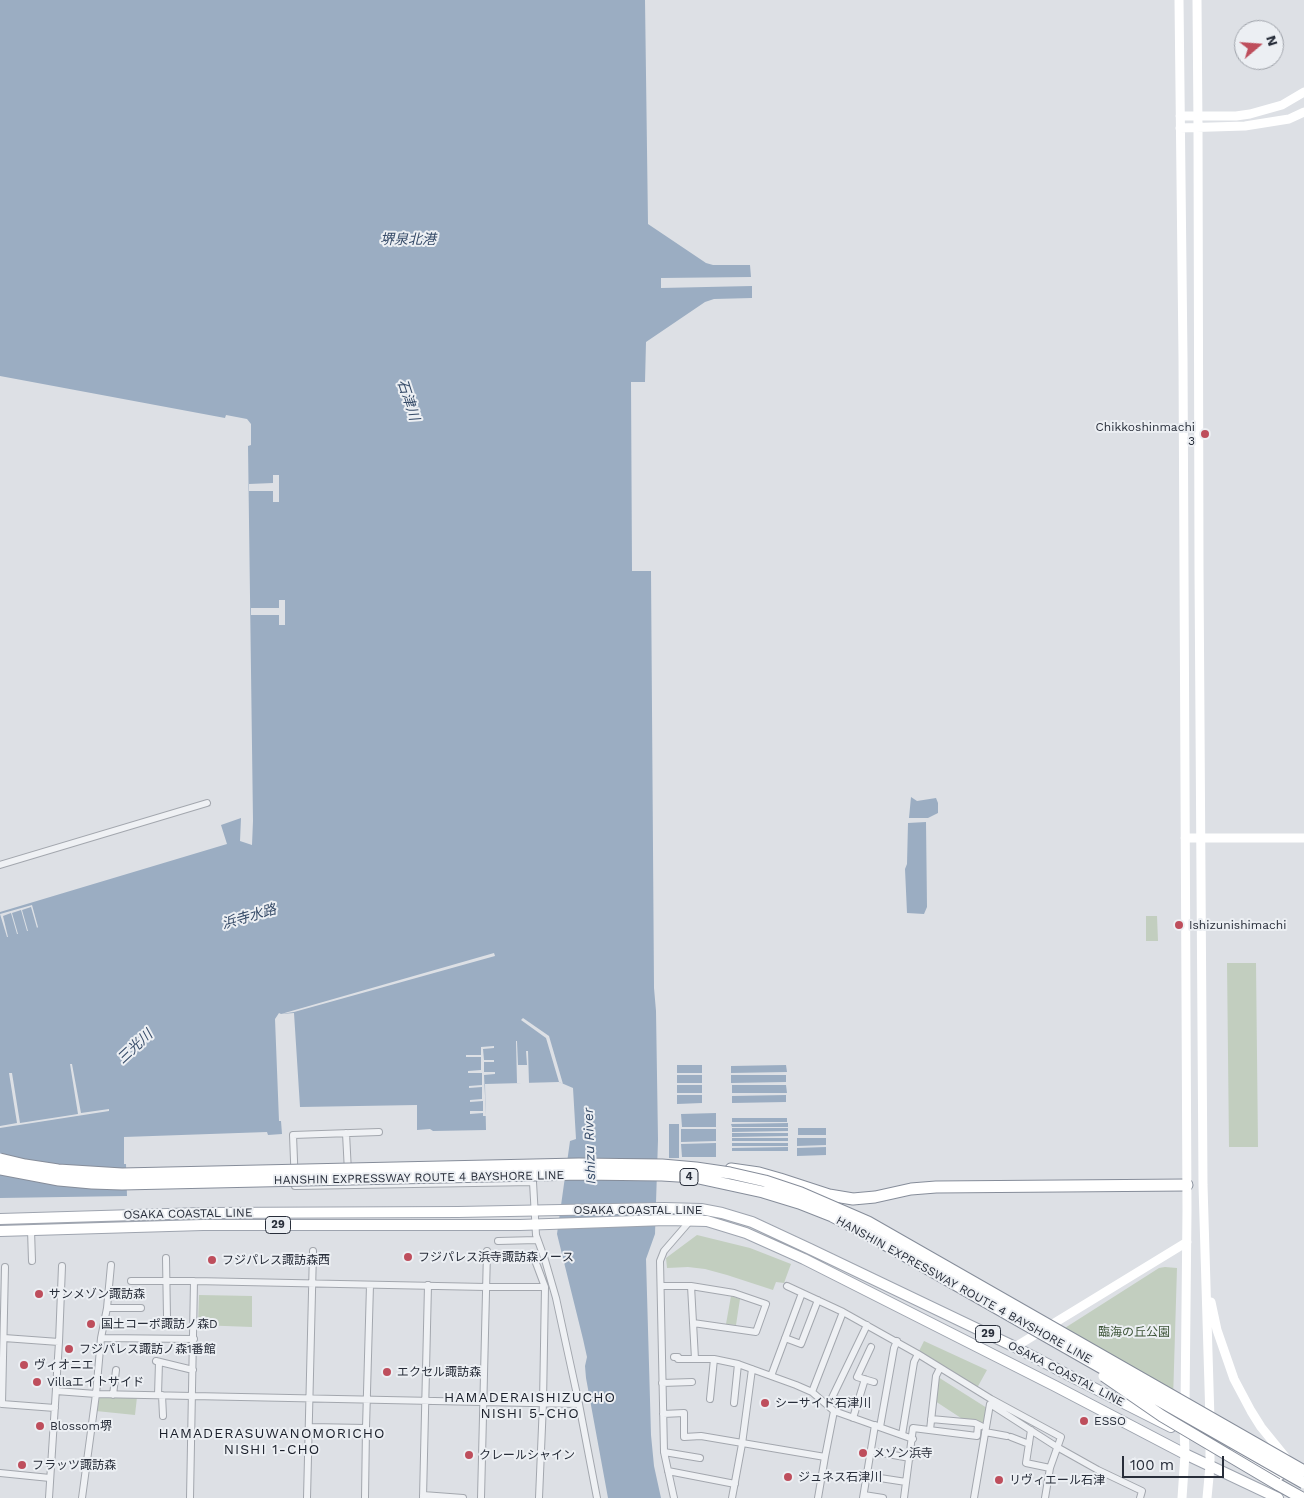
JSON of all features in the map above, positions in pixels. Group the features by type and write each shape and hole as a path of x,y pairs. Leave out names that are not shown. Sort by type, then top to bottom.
{"highway":[{"name":"HANSHIN EXPRESSWAY ROUTE 4 BAYSHORE LINE","path":"0,1158 25,1165 58,1170 122,1174 579,1164 662,1165 730,1173 765,1181 801,1193 868,1222 1304,1471"},
{"path":"662,1165 739,1170 780,1179 829,1195 854,1199 875,1197 905,1190 936,1187 1187,1185"},
{"name":"HANSHIN EXPRESSWAY ROUTE 4 BAYSHORE LINE","path":"0,1169 59,1180 122,1184 646,1174 694,1177 763,1192 824,1213 865,1233 1304,1484"},
{"path":"958,1286 1060,1346 1162,1416 1302,1498"}],"main road":[{"name":"OSAKA COASTAL LINE","path":"0,1219 202,1213 458,1212 664,1208 701,1209 722,1213 752,1222 1015,1347 1184,1433 1210,1442 1304,1484"},
{"name":"OSAKA COASTAL LINE","path":"0,1231 203,1225 536,1225 666,1220 707,1221 746,1233 804,1259 1185,1454 1278,1498"}],"street":[{"path":"1179,0 1183,368 1187,1185 1185,1454 1182,1498"},
{"path":"1197,0 1203,1185 1210,1442 1207,1498"},
{"path":"1180,116 1236,116 1250,114 1282,105 1304,92"},
{"path":"1180,128 1233,127 1259,124 1289,118 1304,112"},
{"path":"0,865 207,802"},
{"path":"1185,838 1304,838"},
{"path":"379,1132 292,1135 295,1186 533,1182 537,1240 556,1298 597,1498"},
{"path":"346,1133 348,1185"},
{"path":"1187,1185 1203,1185"},
{"path":"674,1498 664,1452 660,1261 664,1251 690,1221"},
{"path":"31,1230 32,1261"},
{"path":"498,1241 537,1240"},
{"path":"1015,1347 1187,1242"},
{"path":"307,1498 313,1251"},
{"path":"481,1498 488,1251"},
{"path":"1204,1252 1213,1315 1234,1379 1261,1427 1304,1478"},
{"path":"533,1255 545,1287 539,1498"},
{"path":"166,1258 167,1317"},
{"path":"82,1498 111,1265"},
{"path":"49,1498 62,1266"},
{"path":"5,1267 2,1404 55,1408"},
{"path":"131,1281 545,1287"},
{"path":"190,1498 194,1281"},
{"path":"365,1498 370,1285"},
{"path":"428,1286 423,1496 463,1498"},
{"path":"661,1286 691,1286 734,1293 766,1304 756,1332 693,1323"},
{"path":"691,1286 695,1359"},
{"path":"787,1286 844,1312 918,1354 991,1399 1061,1437 1050,1468 1045,1498"},
{"path":"771,1376 802,1292"},
{"path":"785,1338 801,1344 818,1300"},
{"path":"107,1308 141,1308"},
{"path":"812,1392 844,1312"},
{"path":"828,1406 867,1325"},
{"path":"4,1338 59,1342"},
{"path":"101,1338 194,1339"},
{"path":"883,1498 863,1497 871,1451 894,1348 897,1342"},
{"path":"871,1347 857,1377 874,1382"},
{"path":"902,1435 914,1362 918,1354"},
{"path":"674,1357 678,1357 678,1360 714,1359 738,1364 812,1392 834,1411 913,1439"},
{"path":"710,1398 714,1359"},
{"path":"163,1416 157,1362 193,1370"},
{"path":"734,1402 738,1364"},
{"path":"930,1430 936,1376 940,1368"},
{"path":"114,1396 116,1370"},
{"path":"732,1498 742,1444 752,1370"},
{"path":"853,1418 864,1379"},
{"path":"662,1384 692,1382"},
{"path":"56,1391 114,1396 192,1395 579,1404"},
{"path":"974,1498 990,1404 1057,1447 1098,1470 1142,1491 1140,1498"},
{"path":"818,1498 834,1411"},
{"path":"663,1414 684,1413 684,1437 701,1436 825,1458"},
{"path":"931,1419 975,1423 986,1430 1029,1444"},
{"path":"904,1498 913,1428 977,1436 978,1425"},
{"path":"308,1428 366,1428"},
{"path":"1031,1430 1026,1463 1050,1468"},
{"path":"871,1451 910,1458"},
{"path":"664,1452 700,1458"},
{"path":"668,1471 735,1484"},
{"path":"0,1473 50,1478"},
{"path":"867,1476 906,1482"}],"green space":[{"path":"1146,916 1157,916 1158,941 1146,941"},
{"path":"1227,963 1256,963 1258,1147 1229,1147"},
{"path":"697,1235 750,1248 791,1264 784,1283 776,1282 773,1290 705,1269 688,1267 667,1268 666,1258"},
{"name":"臨海の丘公園","path":"1159,1268 1177,1268 1173,1400 1057,1333"},
{"path":"199,1295 252,1296 252,1327 198,1325"},
{"path":"731,1296 740,1299 736,1325 726,1324"},
{"path":"924,1341 987,1370 977,1388 919,1351"},
{"path":"938,1377 987,1408 984,1426 964,1420 935,1401"},
{"path":"101,1397 137,1397 135,1415 96,1411 97,1400"}],"water":[{"name":"堺泉北港","path":"0,0 645,0 648,224 706,263 713,265 750,265 751,277 661,278 661,288 752,286 752,298 714,299 705,302 646,342 645,382 631,382 632,571 651,571 654,988 658,1140 655,1234 646,1259 651,1435 654,1466 661,1498 608,1498 586,1378 585,1366 587,1357 557,1234 570,1141 576,1139 573,1088 559,1082 485,1084 486,1130 417,1130 417,1105 300,1107 294,1013 279,1013 275,1019 279,1121 281,1121 282,1134 268,1135 267,1132 124,1137 127,1196 0,1198 0,912 227,844 221,825 241,818 240,841 252,845 253,821 248,446 251,445 251,424 247,419 226,415 225,418 0,376"},
{"path":"911,797 917,801 936,798 938,813 928,818 909,818"},
{"path":"926,822 927,907 924,914 907,913 905,869 907,864 908,823"},
{"path":"677,1065 702,1065 702,1073 677,1073"},
{"path":"786,1065 787,1072 731,1073 731,1066"},
{"path":"677,1075 702,1075 702,1083 677,1083"},
{"path":"731,1075 786,1075 786,1082 731,1083"},
{"path":"677,1085 702,1085 702,1093 677,1093"},
{"path":"732,1085 786,1085 787,1093 732,1093"},
{"path":"677,1095 702,1095 702,1103 677,1104"},
{"path":"786,1095 786,1102 732,1103 732,1096"},
{"path":"716,1113 716,1127 682,1127 681,1114"},
{"path":"732,1118 787,1118 787,1122 732,1122"},
{"path":"788,1123 788,1127 732,1127 731,1124"},
{"path":"669,1124 679,1124 679,1158 669,1158"},
{"path":"732,1128 788,1128 788,1131 732,1132"},
{"path":"798,1128 826,1128 826,1135 798,1135"},
{"path":"681,1129 716,1129 716,1141 681,1142"},
{"path":"732,1133 788,1133 788,1136 732,1137"},
{"path":"732,1138 788,1138 788,1141 732,1141"},
{"path":"797,1138 826,1138 826,1145 797,1146"},
{"path":"716,1143 716,1157 682,1157 681,1144"},
{"path":"732,1143 788,1143 788,1146 732,1146"},
{"path":"788,1147 788,1151 732,1151 732,1148"},
{"path":"826,1147 826,1155 797,1156 797,1148"}],"pier":[{"path":"273,475 279,475 279,502 273,502 273,491 249,491 249,484 273,483"},
{"path":"279,600 285,600 285,625 279,625 279,615 251,615 251,608 279,608"},
{"path":"32,905 38,927 31,907 22,910 28,931 21,910 12,913 17,934 11,913 3,916 7,937 0,914"},
{"path":"494,953 495,956 281,1014"},
{"path":"523,1018 549,1036 563,1084 559,1082 546,1038 521,1020"},
{"path":"516,1041 518,1065 527,1065 526,1051 528,1051 529,1083 517,1083"},
{"path":"494,1046 494,1048 483,1049 484,1060 494,1060 494,1062 484,1062 484,1072 495,1072 495,1074 484,1075 486,1116 483,1116 483,1113 470,1114 470,1111 483,1111 483,1101 470,1102 470,1100 482,1099 482,1087 469,1088 469,1086 482,1085 482,1073 468,1073 468,1071 481,1070 481,1057 466,1057 466,1055 481,1055 481,1047"},
{"path":"70,1064 72,1064 81,1113 109,1109 109,1111 0,1128 0,1126 17,1123 9,1073 12,1073 20,1123 78,1114"}],"place":[{"name":"Chikkoshinmachi 3","path":"1205,434"},
{"name":"Ishizunishimachi","path":"1179,925"},
{"name":"フジパレス浜寺諏訪森ノース","path":"408,1257"},
{"name":"フジパレス諏訪森西","path":"212,1260"},
{"name":"サンメゾン諏訪森","path":"39,1294"},
{"name":"国土コーポ諏訪ノ森D","path":"91,1324"},
{"name":"フジパレス諏訪ノ森1番館","path":"69,1349"},
{"name":"ヴィオニエ","path":"24,1365"},
{"name":"エクセル諏訪森","path":"387,1372"},
{"name":"Villaエイトサイド","path":"37,1382"},
{"name":"シーサイド石津川","path":"765,1403"},
{"name":"ESSO","path":"1084,1421"},
{"name":"Blossom堺","path":"40,1426"},
{"name":"メゾン浜寺","path":"863,1453"},
{"name":"クレールシャイン","path":"469,1455"},
{"name":"フラッツ諏訪森","path":"22,1465"},
{"name":"ジュネス石津川","path":"788,1477"},
{"name":"リヴィエール石津","path":"999,1480"}],"district":[{"name":"HAMADERAISHIZUCHO NISHI 5-CHO","path":"530,1406"},
{"name":"HAMADERASUWANOMORICHO NISHI 1-CHO","path":"272,1442"}],"water label":[{"name":"石津川","path":"408,400"},
{"name":"浜寺水路","path":"249,917"},
{"name":"三光川","path":"135,1047"},
{"name":"Ishizu River","path":"590,1146"}]}
